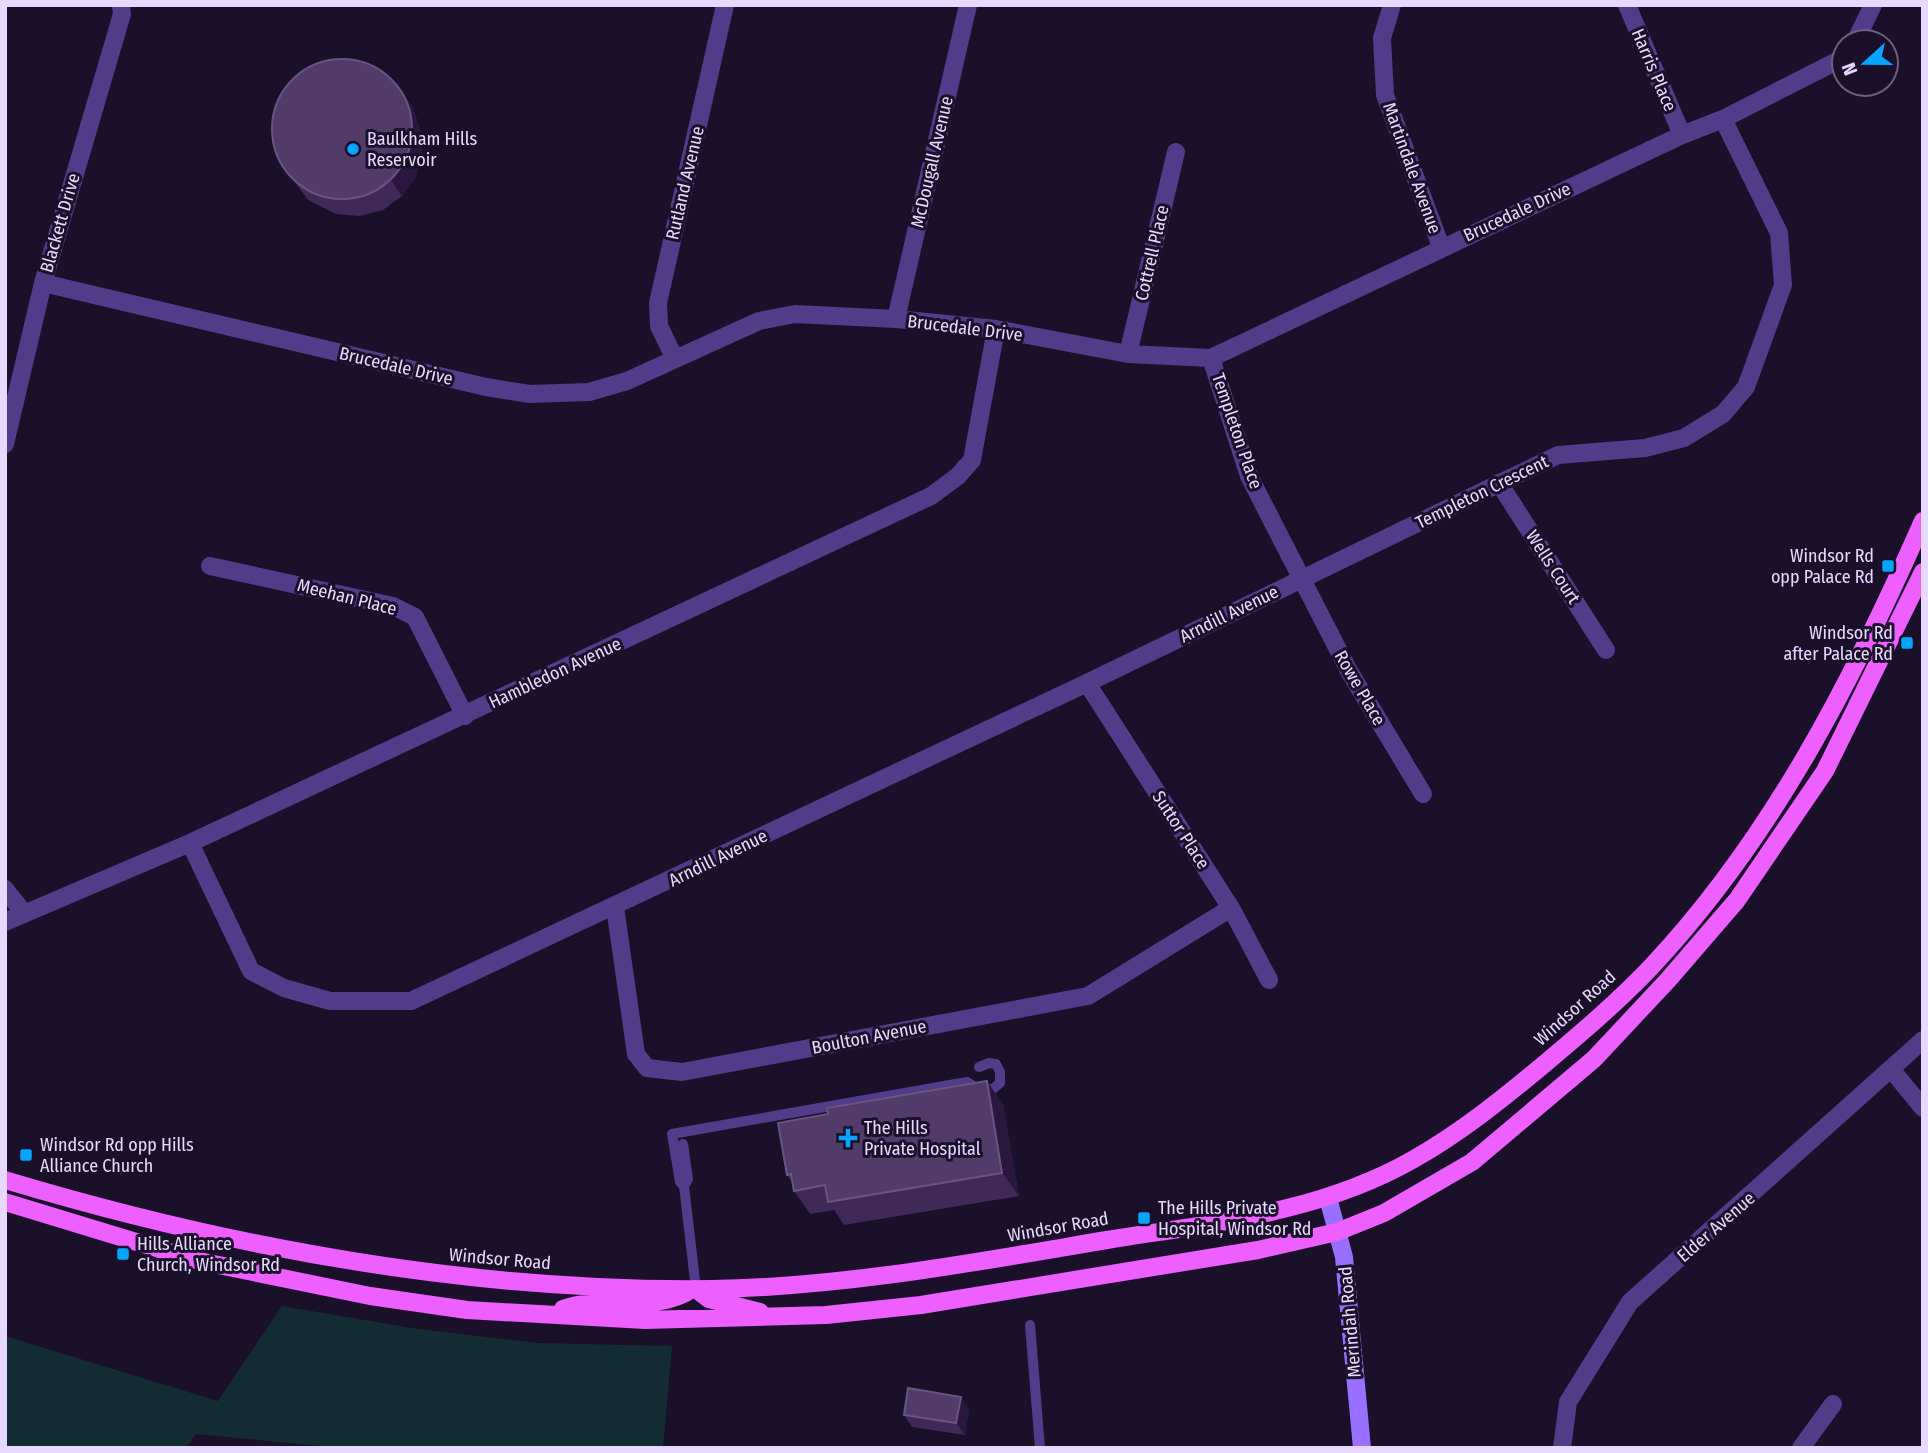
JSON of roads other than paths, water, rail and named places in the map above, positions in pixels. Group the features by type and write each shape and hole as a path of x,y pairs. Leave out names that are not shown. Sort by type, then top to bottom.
{"main road":[{"name":"Windsor Road","path":"5,1180 197,1232 350,1262 537,1284 696,1289 830,1281 913,1271 1217,1222 1328,1198 1409,1162 1456,1133 1577,1036 1651,966 1714,891 1784,791 1854,670 1923,521"},
{"path":"5,1202 199,1261 415,1303 551,1316 685,1321 777,1317 934,1303 1258,1250 1337,1232 1384,1213 1472,1162 1594,1059 1668,980 1737,901 1825,771 1923,572"},
{"name":"Merindah Road","path":"1328,1198 1344,1257 1362,1448"},
{"path":"551,1316 572,1306 660,1302 696,1289 709,1300 777,1317"}],"street":[{"name":"Blackett Drive","path":"5,443 43,283 122,14 121,5"},
{"name":"Rutland Avenue","path":"675,359 659,326 658,303 725,5"},
{"name":"McDougall Avenue","path":"896,319 968,5"},
{"name":"Martindale Avenue","path":"1392,5 1382,38 1385,95 1441,247"},
{"name":"Harris Place","path":"1627,5 1682,135"},
{"path":"1862,28 1873,5"},
{"name":"Brucedale Drive","path":"43,283 485,387 530,394 589,392 627,381 759,321 795,314 896,319 996,329 1128,354 1211,358 1298,319 1441,247 1682,135 1723,119 1830,65"},
{"name":"Templeton Crescent","path":"1300,580 1558,455 1645,448 1684,438 1723,414 1746,387 1783,285 1779,233 1723,119"},
{"name":"Cottrell Place","path":"1128,354 1176,152"},
{"name":"Hambledon Avenue","path":"5,922 190,843 931,496 958,476 972,460 996,329"},
{"name":"Templeton Place","path":"1211,358 1249,476 1300,580"},
{"name":"Wells Court","path":"1499,484 1606,650"},
{"name":"Meehan Place","path":"210,566 393,606 415,617 465,716"},
{"name":"Arndill Avenue","path":"190,843 251,971 284,988 330,1001 411,1001 1087,684 1300,580"},
{"name":"Rowe Place","path":"1300,580 1349,671 1423,794"},
{"name":"Suttor Place","path":"1087,684 1231,908 1269,980"},
{"path":"5,889 24,913"},
{"name":"Boulton Avenue","path":"615,907 636,1054 647,1068 682,1072 1088,996 1231,908"},
{"name":"Elder Avenue","path":"1562,1448 1568,1402 1630,1303 1923,1040"},
{"path":"1891,1069 1923,1108"},
{"path":"1801,1448 1833,1404"}],"lane":[{"path":"684,1186 680,1182 672,1134 967,1082 978,1090 993,1089 999,1083 1000,1072 996,1065 989,1063 979,1068"},
{"path":"683,1144 688,1179 684,1186 696,1289"},
{"path":"1030,1325 1040,1448"}],"place":[{"name":"Baulkham Hills Reservoir","path":"353,149"},
{"name":"Windsor Rd opp Palace Rd","path":"1888,566"},
{"name":"Windsor Rd after Palace Rd","path":"1907,643"},
{"name":"The Hills Private Hospital","path":"848,1138"},
{"name":"Windsor Rd opp Hills Alliance Church","path":"26,1155"},
{"name":"The Hills Private Hospital, Windsor Rd","path":"1144,1218"},
{"name":"Hills Alliance Church, Windsor Rd","path":"123,1254"}]}
